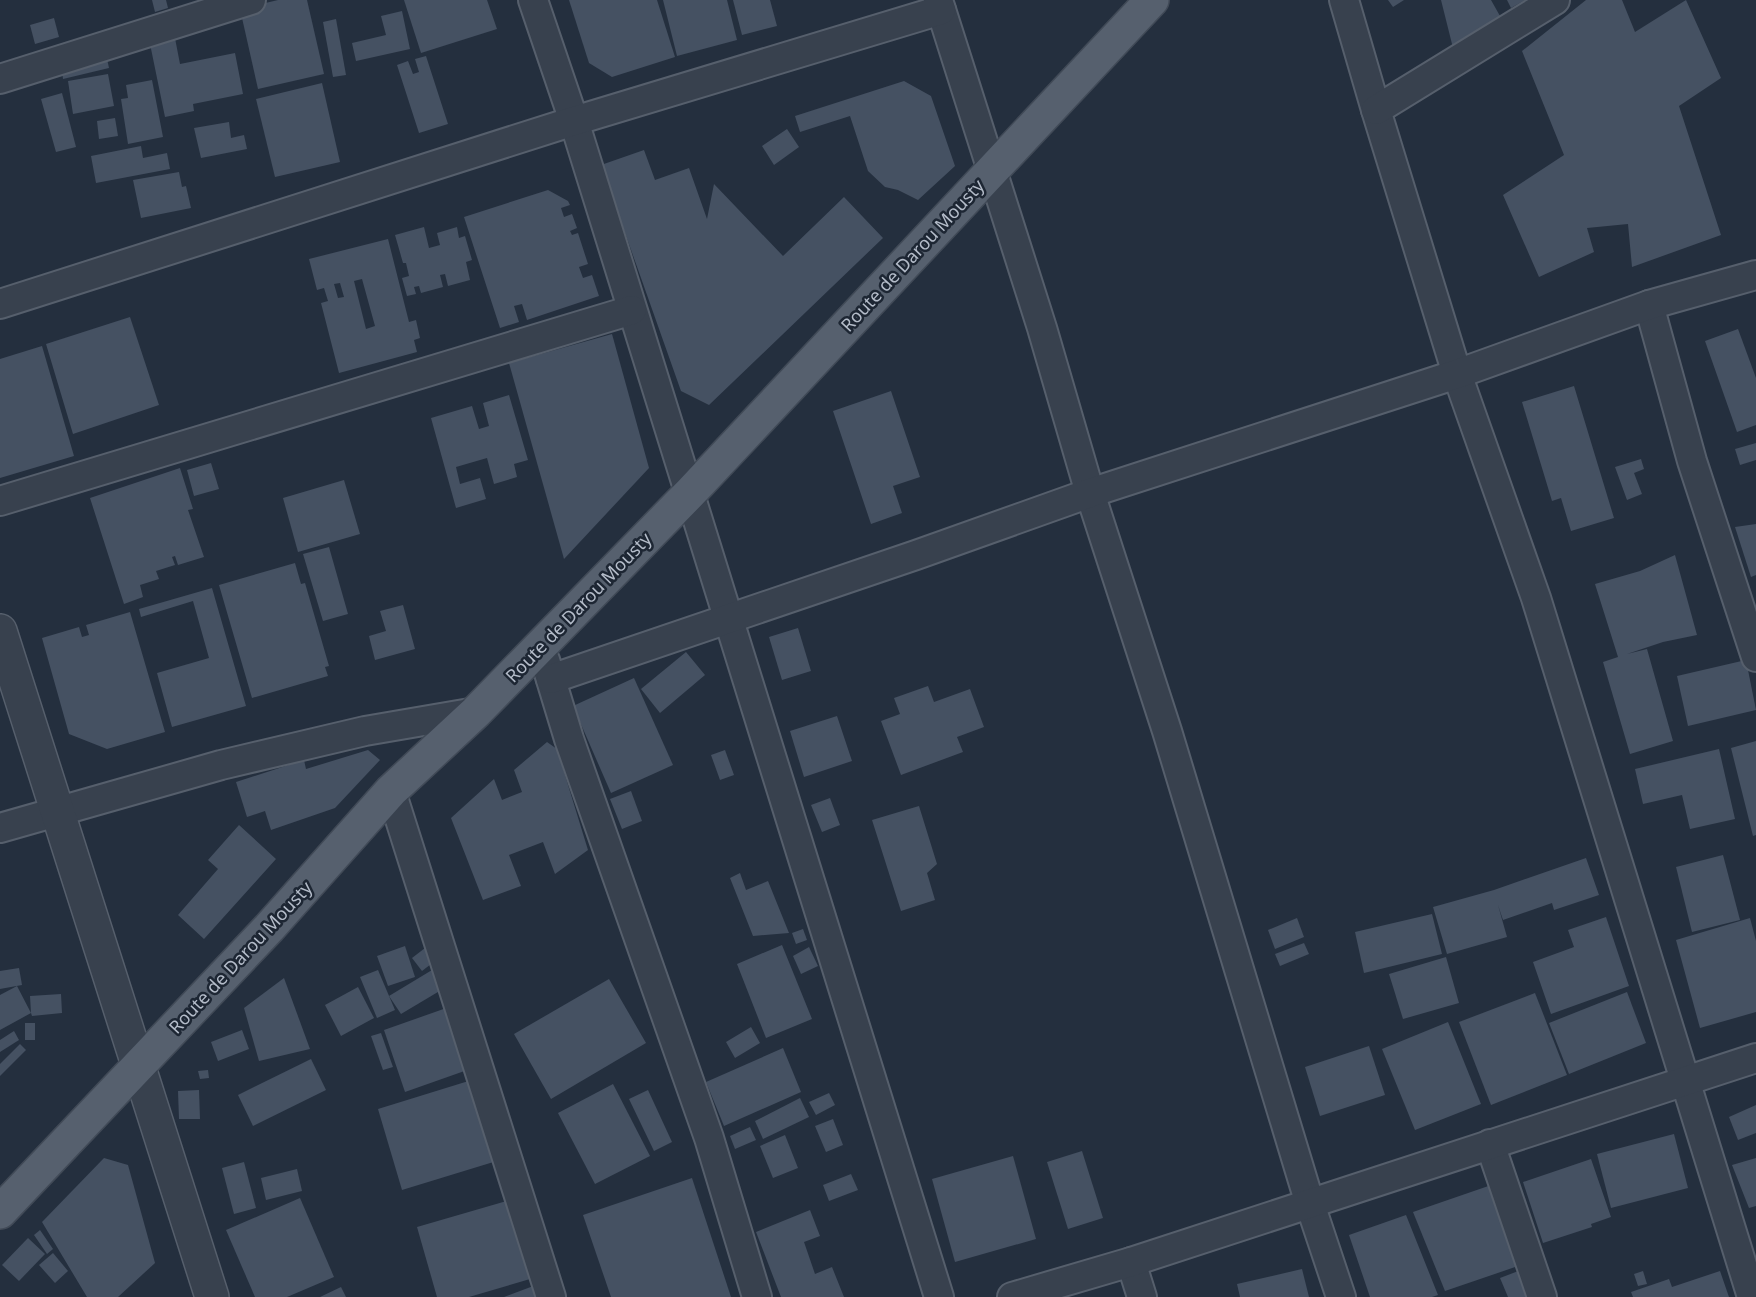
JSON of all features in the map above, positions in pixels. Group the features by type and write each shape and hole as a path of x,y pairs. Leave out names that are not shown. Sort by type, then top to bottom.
{"main road":[{"name":"Route de Darou Mousty","path":"0,1212 269,928 391,791 476,712 690,493 1152,0"}],"street":[{"path":"0,79 251,0"},
{"path":"533,0 574,121 939,1297"},
{"path":"1344,0 1457,374 1536,598 1752,1297"},
{"path":"1376,110 1555,0"},
{"path":"0,304 939,5 1042,328 1090,493 1167,731 1310,1204 1341,1297"},
{"path":"551,679 729,620 1090,493 1457,374 1650,305 1756,275"},
{"path":"1650,305 1692,461 1756,657"},
{"path":"0,501 632,310"},
{"path":"0,631 212,1297"},
{"path":"540,644 569,739 709,1138 757,1297"},
{"path":"0,828 191,773 354,734 476,712"},
{"path":"391,791 551,1297"},
{"path":"1012,1297 1131,1262 1756,1058"},
{"path":"1490,1144 1542,1297"},
{"path":"1131,1262 1142,1297"}],"building":[{"path":"152,0 166,0 168,8 155,12"},
{"path":"278,0 307,0 324,74 258,89 240,9"},
{"path":"404,0 487,0 497,29 421,53"},
{"path":"569,0 657,0 675,57 612,77 589,63"},
{"path":"663,0 727,0 737,40 677,56"},
{"path":"733,0 770,0 777,26 742,35"},
{"path":"1388,0 1404,0 1393,7"},
{"path":"1441,0 1491,0 1500,16 1454,52"},
{"path":"1507,0 1525,0 1511,8"},
{"path":"1586,0 1622,0 1635,32 1686,0 1721,78 1679,106 1721,235 1632,267 1628,224 1587,228 1594,252 1539,277 1503,195 1564,155 1522,51"},
{"path":"402,11 410,49 356,61 352,43 386,35 381,16"},
{"path":"54,18 59,37 35,44 30,25"},
{"path":"336,19 346,75 333,77 323,22"},
{"path":"174,33 180,64 235,53 243,94 193,104 194,111 165,117 149,39"},
{"path":"106,54 109,68 63,79 61,64"},
{"path":"426,56 448,124 419,133 397,65 408,61 413,74 419,72 415,59"},
{"path":"108,74 114,106 73,114 68,81"},
{"path":"152,80 163,137 128,144 121,99 128,98 126,85"},
{"path":"904,81 931,96 955,166 918,200 898,190 885,187 868,171 850,116 800,132 795,116"},
{"path":"322,83 340,162 275,177 256,99"},
{"path":"62,93 76,147 56,152 41,99"},
{"path":"115,118 118,136 99,139 97,121"},
{"path":"229,122 231,138 244,135 247,149 201,158 194,128"},
{"path":"787,129 799,147 774,165 762,146"},
{"path":"141,146 143,158 167,153 170,169 96,183 91,156"},
{"path":"644,150 655,180 689,168 707,219 714,184 783,256 844,197 883,238 709,405 681,391 601,165"},
{"path":"179,172 182,187 186,186 191,208 141,218 133,180"},
{"path":"548,190 568,201 570,205 561,208 564,217 572,214 577,228 570,231 572,235 578,233 588,264 579,267 583,278 592,275 599,296 527,320 522,304 514,306 519,322 500,328 464,217"},
{"path":"424,227 429,248 440,245 437,233 457,227 459,238 465,236 472,260 466,262 470,280 448,286 445,274 440,275 443,287 421,293 419,286 414,287 416,294 407,296 402,278 409,276 395,235"},
{"path":"388,239 409,322 416,320 420,338 414,340 417,352 339,373 321,303 328,301 324,288 317,290 309,259","holes":["362,279 375,326 366,329 354,281","340,283 344,297 338,298 334,284"]},
{"path":"130,317 159,405 73,434 46,344"},
{"path":"1738,329 1756,378 1756,425 1737,432 1705,341"},
{"path":"612,334 649,468 564,559 509,363"},
{"path":"42,346 74,456 0,478 0,359"},
{"path":"1574,386 1614,518 1571,531 1561,498 1552,501 1522,402"},
{"path":"891,391 920,477 893,486 902,513 871,524 833,411"},
{"path":"509,395 528,460 514,464 517,477 494,484 487,458 456,467 460,484 480,478 486,499 456,508 431,418 472,406 479,429 489,426 483,403"},
{"path":"1756,443 1756,460 1740,465 1735,449"},
{"path":"1641,459 1644,469 1634,473 1642,494 1627,500 1615,467"},
{"path":"211,463 219,489 194,496 187,470"},
{"path":"180,468 193,509 188,510 204,557 178,565 175,556 172,557 175,565 156,571 159,579 140,585 143,597 124,604 90,498"},
{"path":"344,480 360,534 298,552 283,498"},
{"path":"1756,524 1756,575 1751,577 1735,527"},
{"path":"329,547 348,614 323,621 303,554"},
{"path":"1675,555 1697,635 1663,642 1627,654 1647,649 1673,741 1630,754 1603,662 1618,657 1595,584 1640,571"},
{"path":"295,563 301,584 305,583 329,666 325,667 328,676 252,698 219,585"},
{"path":"212,588 246,706 172,727 157,673 209,658 193,601 141,617 139,609"},
{"path":"403,605 415,649 375,660 369,636 386,631 380,611"},
{"path":"130,612 165,732 107,749 69,734 42,638 79,627 82,637 89,635 86,625"},
{"path":"798,628 811,671 782,680 769,637"},
{"path":"686,652 705,675 660,713 641,689"},
{"path":"1746,660 1756,710 1688,726 1677,676"},
{"path":"634,678 673,765 611,793 573,706"},
{"path":"928,686 934,702 970,689 984,727 957,737 963,752 901,775 881,721 900,714 894,698"},
{"path":"837,716 852,761 804,777 790,731"},
{"path":"1756,741 1756,835 1753,836 1731,748"},
{"path":"547,742 557,749 588,850 555,874 543,842 509,855 521,886 483,900 451,818 494,779 502,800 522,792 514,770"},
{"path":"1719,749 1735,819 1690,829 1682,795 1643,804 1635,769"},
{"path":"368,750 380,760 335,808 271,830 265,811 247,817 236,782 304,760 306,769"},
{"path":"725,750 734,775 720,780 711,755"},
{"path":"631,791 642,821 622,829 610,799"},
{"path":"830,798 840,825 822,832 811,805"},
{"path":"919,806 937,864 927,873 935,900 901,911 872,820"},
{"path":"239,825 276,859 204,939 178,915 218,869 208,860"},
{"path":"1723,855 1740,920 1692,932 1676,867"},
{"path":"1586,858 1599,895 1554,910 1552,903 1503,920 1498,905 1507,937 1447,954 1433,907 1494,890"},
{"path":"740,873 746,890 768,881 789,933 753,936 730,878"},
{"path":"1432,914 1442,954 1364,973 1355,932"},
{"path":"1606,917 1629,986 1551,1014 1533,962 1574,947 1568,930"},
{"path":"1297,918 1304,937 1275,949 1268,930"},
{"path":"1750,918 1756,941 1756,1012 1700,1028 1676,940"},
{"path":"803,929 807,940 796,944 792,933"},
{"path":"1304,943 1309,954 1280,966 1275,954"},
{"path":"782,945 812,1019 766,1038 737,964"},
{"path":"405,946 415,977 388,986 377,956"},
{"path":"809,947 818,966 801,974 793,956"},
{"path":"425,948 435,961 422,971 412,958"},
{"path":"1446,957 1459,1003 1403,1019 1389,974"},
{"path":"437,967 448,986 401,1014 389,996"},
{"path":"19,968 22,985 0,989 0,971"},
{"path":"378,970 395,1010 377,1018 360,977"},
{"path":"284,978 310,1049 259,1061 244,1008"},
{"path":"609,979 646,1043 551,1099 514,1034"},
{"path":"17,986 31,1013 0,1030 0,995"},
{"path":"358,987 374,1018 341,1036 325,1005"},
{"path":"1627,992 1646,1043 1569,1074 1549,1023"},
{"path":"1535,993 1567,1075 1491,1105 1459,1022"},
{"path":"61,994 62,1013 32,1016 30,996"},
{"path":"452,1006 473,1068 405,1092 384,1030"},
{"path":"1448,1022 1481,1104 1415,1130 1382,1049"},
{"path":"25,1023 35,1023 35,1040 25,1040"},
{"path":"751,1027 760,1043 735,1058 726,1042"},
{"path":"242,1030 249,1049 218,1061 211,1042"},
{"path":"14,1031 19,1040 0,1052 0,1040"},
{"path":"381,1033 393,1067 383,1070 371,1036"},
{"path":"20,1044 26,1050 0,1076 0,1064"},
{"path":"1369,1046 1385,1095 1320,1116 1305,1067"},
{"path":"783,1048 801,1092 724,1126 706,1082"},
{"path":"311,1059 326,1090 253,1126 238,1095"},
{"path":"208,1070 209,1078 200,1079 198,1071"},
{"path":"475,1079 500,1160 402,1190 378,1109"},
{"path":"613,1084 650,1156 595,1184 558,1113"},
{"path":"199,1090 200,1119 179,1119 178,1091"},
{"path":"648,1090 672,1142 654,1151 629,1099"},
{"path":"829,1093 835,1105 816,1115 809,1102"},
{"path":"800,1098 809,1117 763,1139 755,1121"},
{"path":"1756,1105 1756,1133 1738,1140 1729,1117"},
{"path":"833,1119 843,1145 826,1152 815,1126"},
{"path":"750,1127 756,1140 735,1149 730,1136"},
{"path":"1674,1134 1688,1188 1611,1208 1597,1154"},
{"path":"785,1135 798,1168 773,1178 760,1146"},
{"path":"1082,1151 1103,1218 1068,1229 1047,1162"},
{"path":"1013,1156 1036,1239 955,1262 932,1179"},
{"path":"104,1158 128,1165 155,1263 118,1297 87,1297 42,1222"},
{"path":"1756,1158 1756,1206 1749,1208 1732,1165"},
{"path":"1591,1159 1611,1217 1591,1224 1592,1227 1543,1243 1523,1182"},
{"path":"244,1162 256,1208 234,1214 222,1168"},
{"path":"297,1169 302,1191 266,1200 261,1178"},
{"path":"851,1174 858,1190 829,1201 823,1185"},
{"path":"692,1178 731,1297 611,1297 583,1215"},
{"path":"1500,1182 1527,1263 1445,1291 1413,1212"},
{"path":"524,1196 547,1274 469,1297 437,1297 417,1227"},
{"path":"300,1198 334,1277 287,1297 255,1297 226,1230"},
{"path":"810,1210 820,1236 804,1242 815,1274 832,1267 844,1297 781,1297 756,1232"},
{"path":"1406,1215 1438,1295 1432,1297 1370,1297 1349,1235"},
{"path":"40,1230 53,1249 47,1254 34,1235"},
{"path":"28,1238 45,1254 19,1281 2,1265"},
{"path":"53,1253 68,1271 55,1283 39,1265"},
{"path":"1302,1269 1309,1297 1240,1297 1237,1284"},
{"path":"1521,1270 1531,1297 1508,1297 1500,1278"},
{"path":"1643,1271 1647,1284 1638,1286 1634,1274"},
{"path":"1720,1271 1729,1297 1633,1297 1631,1292 1669,1279 1672,1287"},
{"path":"544,1282 549,1297 504,1297"},
{"path":"341,1287 346,1297 320,1297"}]}
